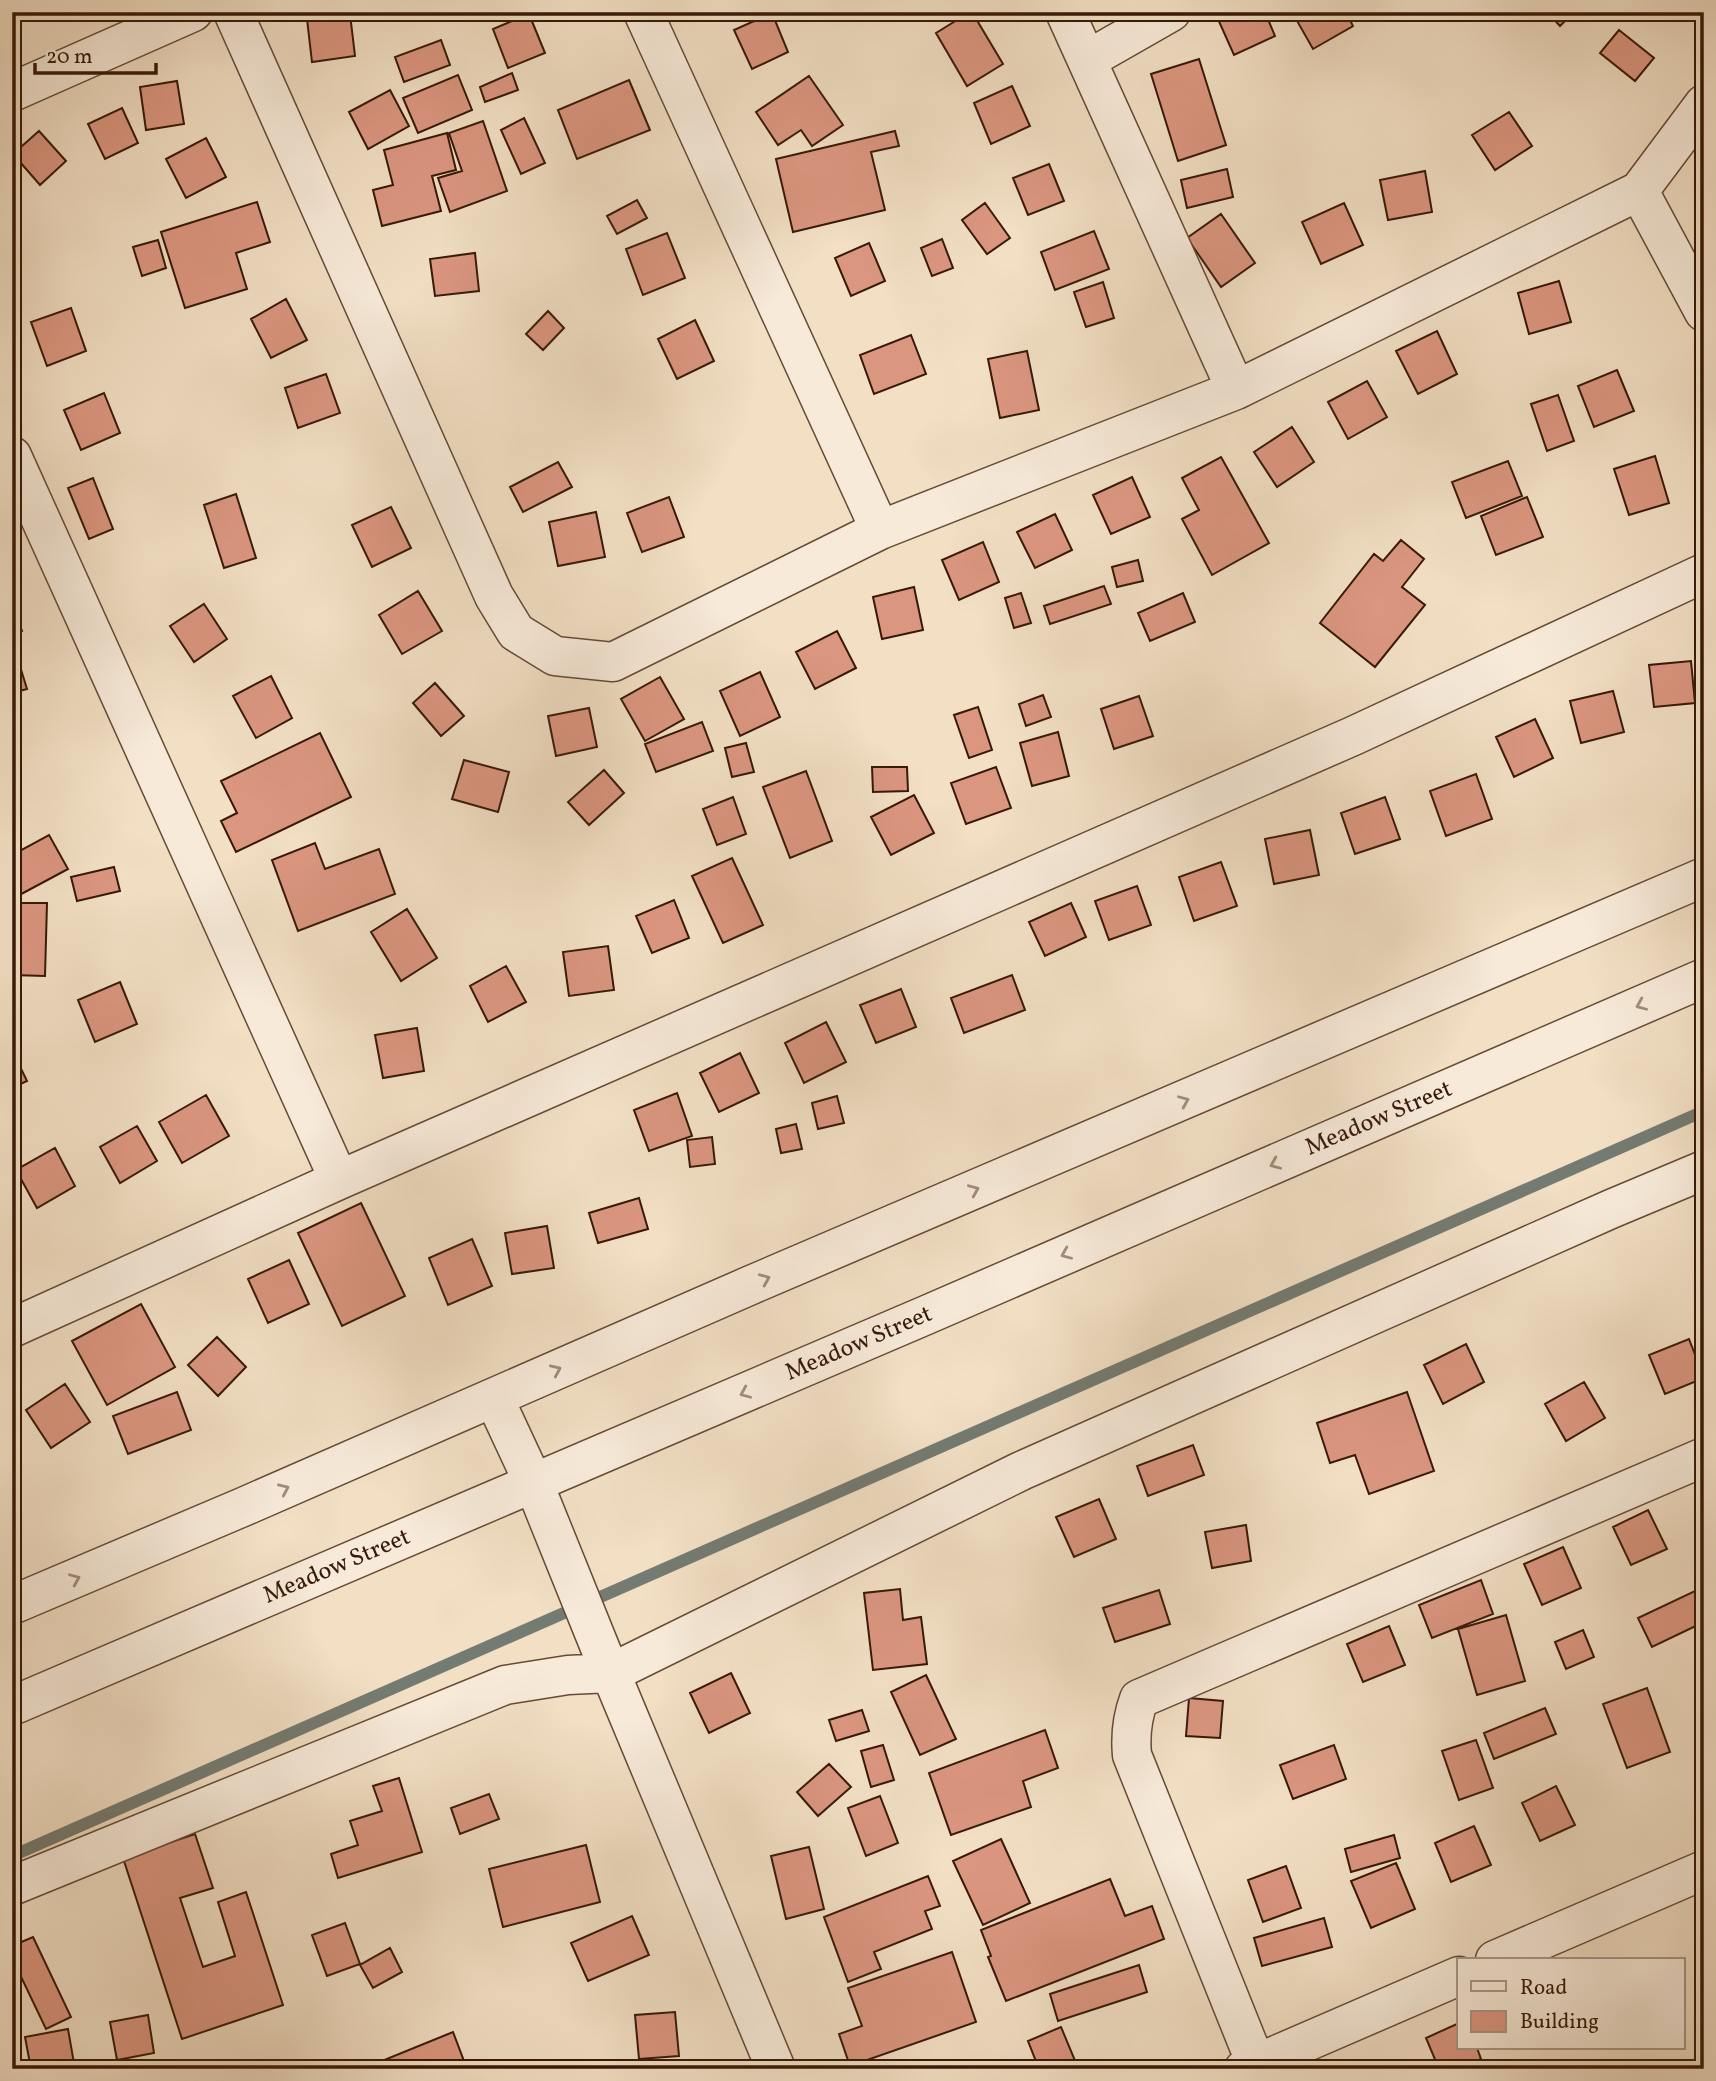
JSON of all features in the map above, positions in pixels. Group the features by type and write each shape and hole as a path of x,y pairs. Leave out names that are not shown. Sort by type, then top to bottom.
{"street":[{"path":"12,92 193,12"},
{"path":"233,12 494,596 516,632 555,656 613,662 880,530 1236,390 1639,191 1704,103"},
{"path":"643,12 880,530"},
{"path":"1065,12 1236,390"},
{"path":"1087,60 1171,12"},
{"path":"1639,191 1704,312"},
{"path":"12,456 339,1180"},
{"path":"12,1328 339,1180 1353,736 1704,573"},
{"path":"12,1605 1704,877"},
{"name":"Meadow Street","path":"12,1706 534,1484 1704,978"},
{"path":"12,1886 505,1685 568,1675 606,1661 1021,1471 1704,1170"},
{"path":"494,1398 534,1484 776,2069"},
{"path":"1457,1977 1252,2067 1132,1755 1130,1733 1139,1699 1704,1457"},
{"path":"1500,1958 1704,1870"}],"building":[{"path":"970,12 1003,64 967,86 936,33"},
{"path":"1227,12 1265,12 1275,36 1234,55 1217,17"},
{"path":"1292,12 1346,12 1353,26 1313,49"},
{"path":"1547,12 1574,12 1560,26"},
{"path":"772,13 788,52 752,69 734,30"},
{"path":"350,14 355,56 312,62 307,19"},
{"path":"529,14 545,53 508,68 493,29"},
{"path":"1619,30 1654,58 1635,81 1600,53"},
{"path":"441,40 450,65 404,82 395,57"},
{"path":"1199,59 1226,145 1178,161 1151,74"},
{"path":"512,73 518,90 485,102 480,87"},
{"path":"458,75 472,110 418,133 403,98"},
{"path":"809,76 843,125 812,146 801,130 778,145 756,112"},
{"path":"629,80 650,130 577,159 558,110"},
{"path":"177,81 184,124 146,130 140,87"},
{"path":"1012,86 1030,126 991,144 974,103"},
{"path":"390,90 409,126 368,149 349,112"},
{"path":"122,108 138,143 105,159 88,124"},
{"path":"1509,112 1532,146 1495,170 1472,135"},
{"path":"524,118 545,163 521,174 501,130"},
{"path":"483,121 507,191 450,212 438,178 462,171 449,133"},
{"path":"39,131 66,161 40,185 13,154"},
{"path":"895,131 899,146 871,152 885,210 793,232 776,159"},
{"path":"447,133 456,170 432,176 441,211 382,226 373,190 393,185 384,150"},
{"path":"206,138 226,177 186,198 166,159"},
{"path":"1049,164 1064,201 1028,215 1013,178"},
{"path":"1227,169 1233,197 1187,208 1181,180"},
{"path":"1425,171 1432,212 1388,220 1380,180"},
{"path":"637,200 647,218 617,234 607,216"},
{"path":"257,202 270,242 236,253 247,289 185,308 161,232"},
{"path":"985,203 1010,238 987,254 962,220"},
{"path":"1344,203 1363,245 1321,264 1302,222"},
{"path":"1221,214 1255,263 1221,287 1187,238"},
{"path":"1094,231 1109,269 1055,290 1041,252"},
{"path":"667,233 685,278 643,295 626,249"},
{"path":"942,239 953,268 932,276 921,248"},
{"path":"158,240 166,268 142,276 133,247"},
{"path":"869,243 885,281 851,296 835,258"},
{"path":"475,253 479,291 435,296 430,259"},
{"path":"1559,281 1571,322 1529,334 1518,293"},
{"path":"1103,282 1114,318 1086,327 1074,292"},
{"path":"286,299 307,340 271,358 251,319"},
{"path":"71,308 86,351 47,366 31,322"},
{"path":"548,311 564,328 543,350 526,334"},
{"path":"695,320 714,361 677,379 658,339"},
{"path":"1437,331 1457,374 1418,394 1396,351"},
{"path":"911,335 926,374 874,394 860,355"},
{"path":"1027,351 1039,410 1000,418 988,359"},
{"path":"1617,370 1634,411 1594,427 1578,386"},
{"path":"326,374 340,413 298,428 285,388"},
{"path":"1367,381 1387,417 1348,439 1328,402"},
{"path":"104,393 120,433 81,450 64,410"},
{"path":"1558,395 1574,441 1547,451 1531,404"},
{"path":"1292,427 1314,462 1277,487 1254,452"},
{"path":"1655,456 1669,503 1629,515 1614,469"},
{"path":"1221,457 1269,543 1212,575 1182,519 1199,510 1182,478"},
{"path":"1508,461 1522,496 1466,518 1452,482"},
{"path":"558,462 572,487 523,512 510,487"},
{"path":"1132,477 1150,517 1111,534 1093,495"},
{"path":"93,478 113,529 89,539 68,488"},
{"path":"236,494 256,558 224,568 204,505"},
{"path":"669,497 684,537 642,552 627,513"},
{"path":"1527,497 1543,537 1496,555 1481,516"},
{"path":"391,507 411,548 372,567 352,525"},
{"path":"596,512 605,557 558,566 549,522"},
{"path":"1055,514 1072,550 1035,568 1017,532"},
{"path":"1401,540 1424,559 1402,587 1425,605 1375,667 1320,623 1374,554 1383,561"},
{"path":"983,542 999,582 959,600 942,560"},
{"path":"1138,560 1143,581 1117,587 1112,567"},
{"path":"1104,586 1111,604 1050,624 1044,606"},
{"path":"914,587 923,630 882,639 873,597"},
{"path":"418,591 442,631 402,654 379,615"},
{"path":"1021,593 1031,623 1014,628 1005,598"},
{"path":"1183,593 1195,622 1150,641 1138,613"},
{"path":"204,604 227,639 194,662 170,626"},
{"path":"12,605 22,631 12,635"},
{"path":"837,631 856,668 815,689 796,652"},
{"path":"12,640 27,689 12,693"},
{"path":"1691,661 1695,703 1654,707 1649,665"},
{"path":"760,672 780,717 740,736 720,691"},
{"path":"271,676 292,718 256,738 233,696"},
{"path":"660,677 684,719 645,741 621,699"},
{"path":"435,683 464,716 441,736 413,703"},
{"path":"1613,691 1624,732 1581,743 1570,701"},
{"path":"1043,695 1051,717 1026,726 1019,704"},
{"path":"1139,696 1153,736 1114,749 1101,709"},
{"path":"978,707 992,750 969,758 954,715"},
{"path":"589,708 597,747 556,756 548,716"},
{"path":"1535,719 1553,758 1514,777 1496,737"},
{"path":"702,722 713,751 656,772 645,744"},
{"path":"1058,732 1069,776 1032,786 1020,743"},
{"path":"320,733 351,797 236,852 221,821 237,813 221,781"},
{"path":"746,743 754,772 732,777 725,748"},
{"path":"464,760 509,772 498,812 452,799"},
{"path":"872,767 907,767 908,791 873,792"},
{"path":"996,767 1011,808 966,824 951,783"},
{"path":"604,770 624,793 589,825 568,802"},
{"path":"806,771 832,841 790,858 763,787"},
{"path":"1476,774 1492,819 1446,836 1430,791"},
{"path":"914,795 934,833 891,855 871,817"},
{"path":"733,797 746,834 717,845 703,809"},
{"path":"1385,797 1400,839 1355,854 1341,813"},
{"path":"1310,830 1319,875 1274,884 1265,839"},
{"path":"49,835 68,869 12,899 12,855"},
{"path":"315,843 325,869 379,849 395,894 298,931 272,860"},
{"path":"732,858 763,925 723,943 692,876"},
{"path":"1221,862 1237,906 1194,921 1179,877"},
{"path":"114,867 120,891 77,901 71,877"},
{"path":"1137,886 1151,925 1109,940 1095,901"},
{"path":"674,900 689,938 652,953 636,916"},
{"path":"12,903 47,903 45,976 12,975"},
{"path":"1071,903 1086,937 1045,956 1029,922"},
{"path":"407,909 437,958 401,981 371,932"},
{"path":"608,946 614,990 569,996 563,952"},
{"path":"506,966 526,1002 488,1022 470,986"},
{"path":"1012,975 1025,1010 964,1033 951,998"},
{"path":"120,982 137,1024 95,1042 78,1000"},
{"path":"901,989 916,1027 876,1043 860,1005"},
{"path":"826,1022 846,1062 804,1083 785,1043"},
{"path":"417,1028 424,1071 383,1078 375,1035"},
{"path":"12,1050 27,1081 12,1088"},
{"path":"740,1053 759,1093 719,1112 700,1073"},
{"path":"677,1093 692,1136 649,1151 634,1110"},
{"path":"206,1095 229,1136 182,1163 159,1122"},
{"path":"837,1096 844,1123 818,1129 812,1103"},
{"path":"796,1124 802,1149 781,1153 776,1129"},
{"path":"137,1126 157,1161 120,1183 100,1147"},
{"path":"712,1137 715,1164 690,1167 687,1140"},
{"path":"55,1148 75,1186 37,1208 16,1170"},
{"path":"639,1198 648,1229 598,1243 589,1213"},
{"path":"361,1203 405,1296 342,1326 298,1233"},
{"path":"547,1226 554,1268 512,1274 505,1233"},
{"path":"472,1239 492,1286 448,1305 429,1258"},
{"path":"289,1260 309,1304 268,1323 248,1279"},
{"path":"141,1304 175,1367 107,1405 72,1341"},
{"path":"217,1337 246,1367 218,1396 188,1365"},
{"path":"1689,1339 1704,1378 1665,1394 1649,1355"},
{"path":"1466,1344 1484,1382 1443,1404 1424,1365"},
{"path":"1584,1382 1605,1418 1566,1441 1545,1404"},
{"path":"65,1384 90,1422 51,1448 26,1410"},
{"path":"177,1392 191,1430 128,1454 113,1416"},
{"path":"1407,1392 1434,1471 1369,1494 1355,1455 1330,1463 1317,1423"},
{"path":"1193,1445 1204,1475 1148,1496 1137,1466"},
{"path":"1099,1499 1116,1539 1074,1557 1056,1517"},
{"path":"1648,1510 1667,1549 1631,1565 1613,1527"},
{"path":"1246,1525 1251,1561 1212,1568 1205,1532"},
{"path":"1563,1547 1581,1588 1542,1605 1524,1564"},
{"path":"1481,1580 1493,1614 1432,1638 1419,1605"},
{"path":"900,1589 903,1620 921,1617 927,1664 873,1670 864,1593"},
{"path":"1159,1590 1170,1624 1115,1642 1103,1608"},
{"path":"1697,1590 1704,1606 1704,1622 1652,1647 1638,1618"},
{"path":"1506,1615 1525,1681 1477,1695 1458,1629"},
{"path":"1389,1626 1405,1665 1363,1682 1347,1644"},
{"path":"1583,1630 1594,1657 1566,1669 1555,1642"},
{"path":"731,1673 750,1713 709,1733 690,1693"},
{"path":"926,1675 956,1739 920,1755 891,1692"},
{"path":"1647,1688 1670,1752 1627,1768 1603,1704"},
{"path":"1189,1698 1223,1701 1220,1738 1186,1736"},
{"path":"1545,1708 1556,1734 1494,1759 1484,1733"},
{"path":"862,1710 869,1731 836,1741 829,1720"},
{"path":"1045,1730 1058,1768 1023,1781 1031,1807 951,1835 929,1773"},
{"path":"1476,1740 1493,1788 1459,1800 1442,1751"},
{"path":"883,1745 894,1780 871,1787 861,1751"},
{"path":"1334,1745 1346,1779 1293,1799 1280,1765"},
{"path":"829,1764 851,1787 818,1816 797,1792"},
{"path":"399,1778 422,1852 338,1878 331,1854 358,1845 350,1821 382,1811 373,1786"},
{"path":"1556,1786 1575,1825 1540,1841 1522,1803"},
{"path":"489,1794 499,1819 460,1834 451,1808"},
{"path":"880,1796 898,1843 866,1856 848,1808"},
{"path":"1474,1826 1491,1865 1451,1882 1435,1843"},
{"path":"195,1834 213,1888 180,1898 203,1967 235,1956 218,1902 246,1892 283,2005 182,2039 123,1858"},
{"path":"1394,1835 1400,1858 1351,1872 1345,1849"},
{"path":"1001,1839 1030,1903 983,1925 953,1861"},
{"path":"586,1845 600,1902 503,1927 489,1869"},
{"path":"809,1847 824,1909 786,1919 771,1856"},
{"path":"1396,1863 1415,1909 1371,1928 1351,1881"},
{"path":"1286,1866 1301,1908 1263,1922 1248,1880"},
{"path":"928,1876 940,1906 925,1911 932,1929 874,1952 881,1969 848,1982 824,1917"},
{"path":"1110,1879 1125,1916 1152,1906 1164,1939 1006,2001 988,1957 991,1956 981,1930"},
{"path":"632,1916 649,1955 588,1981 571,1943"},
{"path":"1324,1918 1332,1947 1262,1966 1254,1938"},
{"path":"345,1923 360,1964 327,1976 312,1935"},
{"path":"33,1937 71,2017 46,2029 12,1958 12,1946"},
{"path":"390,1948 402,1972 373,1988 360,1965"},
{"path":"952,1952 976,2022 850,2066 839,2034 862,2026 848,1988"},
{"path":"1139,1965 1147,1992 1058,2021 1050,1994"},
{"path":"675,2012 679,2056 639,2059 635,2015"},
{"path":"148,2015 154,2053 117,2060 110,2022"},
{"path":"1457,2024 1457,2050 1478,2050 1481,2059 1459,2069 1439,2069 1426,2038"},
{"path":"1061,2027 1076,2063 1062,2069 1039,2069 1028,2041"},
{"path":"68,2029 75,2069 31,2069 25,2037"},
{"path":"453,2032 467,2069 367,2067"},
{"path":"1367,2061 1371,2069 1349,2069"}],"waterway":[{"path":"12,1856 1704,1111"}]}
